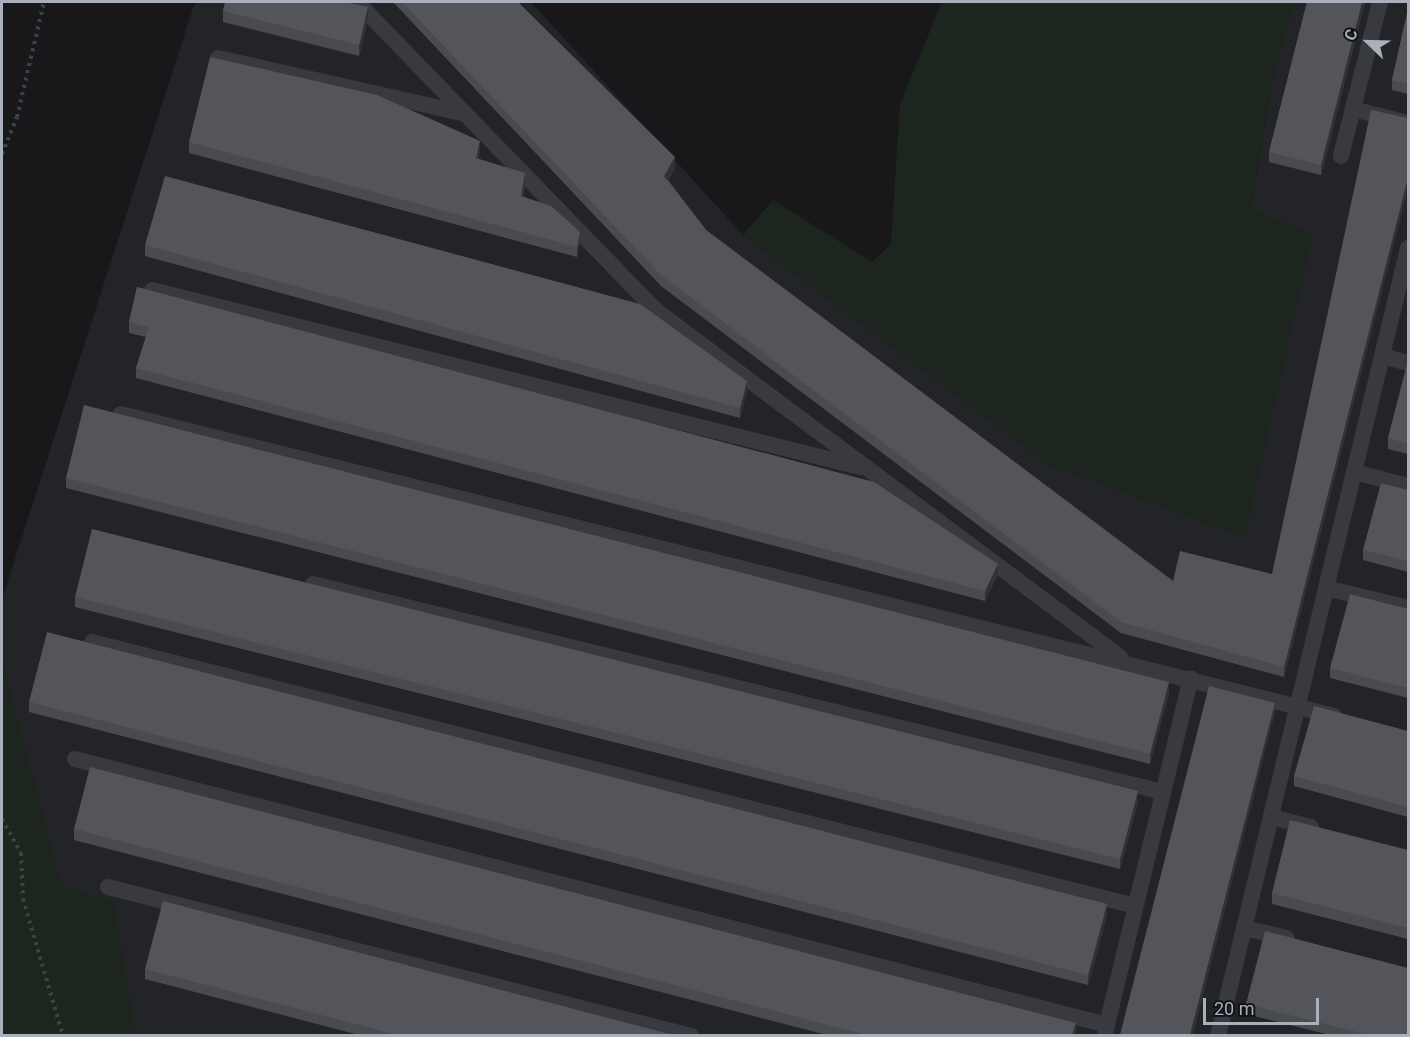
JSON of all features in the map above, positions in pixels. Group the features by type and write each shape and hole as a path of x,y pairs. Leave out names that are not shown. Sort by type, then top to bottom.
{"lane":[{"path":"357,2 654,309 1126,661"},
{"path":"1341,156 1380,2"},
{"path":"218,58 466,114"},
{"path":"1353,109 1408,123"},
{"path":"1218,1035 1408,248"},
{"path":"152,290 867,469"},
{"path":"620,300 654,309"},
{"path":"1383,356 1408,363"},
{"path":"121,414 1126,661 1353,722"},
{"path":"1354,472 1408,486"},
{"path":"296,580 1163,792"},
{"path":"1326,588 1408,608"},
{"path":"92,642 1135,906"},
{"path":"75,759 1106,1030 1191,678"},
{"path":"1271,817 1329,831"},
{"path":"108,887 691,1035"},
{"path":"1244,928 1310,944"}],"path":[{"path":"2,154 17,117 44,2"},
{"path":"2,819 21,853 23,898 63,1035"}],"shaded area":[{"path":"195,2 531,2 743,235 1048,464 1244,537 1312,235 1251,209 1271,89 1293,2 1408,2 1408,1035 135,1035 113,902 60,886 2,660 2,599"},
{"path":"942,2 1293,2 1271,89 1251,209 1312,235 1244,538 1048,464 743,235 773,200 872,262 891,244 900,104"},
{"path":"2,660 60,885 113,901 135,1035 2,1035"}],"building":[{"path":"225,2 344,2 368,7 359,45 223,11"},
{"path":"402,2 518,2 675,157 664,176 706,230 1173,581 1180,551 1272,574 1371,110 1408,118 1408,177 1284,667 1121,622 661,275"},
{"path":"1307,2 1362,2 1321,165 1269,152"},
{"path":"1408,9 1408,84 1392,80"},
{"path":"210,57 377,95 480,141 476,158 525,173 521,196 551,206 580,232 577,247 189,142"},
{"path":"165,176 640,304 747,381 740,408 145,245"},
{"path":"137,287 874,482 998,564 985,591 136,368 149,327 129,322"},
{"path":"1408,364 1408,444 1388,438"},
{"path":"84,405 1169,682 1150,754 66,478"},
{"path":"1381,483 1408,490 1408,561 1363,550"},
{"path":"92,529 1138,791 1120,859 75,597"},
{"path":"1350,594 1408,609 1408,688 1330,668"},
{"path":"47,632 1107,904 1088,975 29,702"},
{"path":"1209,686 1275,703 1190,1035 1120,1035"},
{"path":"1314,706 1408,731 1408,807 1294,776"},
{"path":"90,767 1076,1023 1072,1035 867,1035 74,829"},
{"path":"1290,820 1408,850 1408,928 1272,893"},
{"path":"163,901 673,1035 398,1035 145,969"},
{"path":"1265,931 1408,968 1408,1035 1369,1035 1246,1004"}]}
